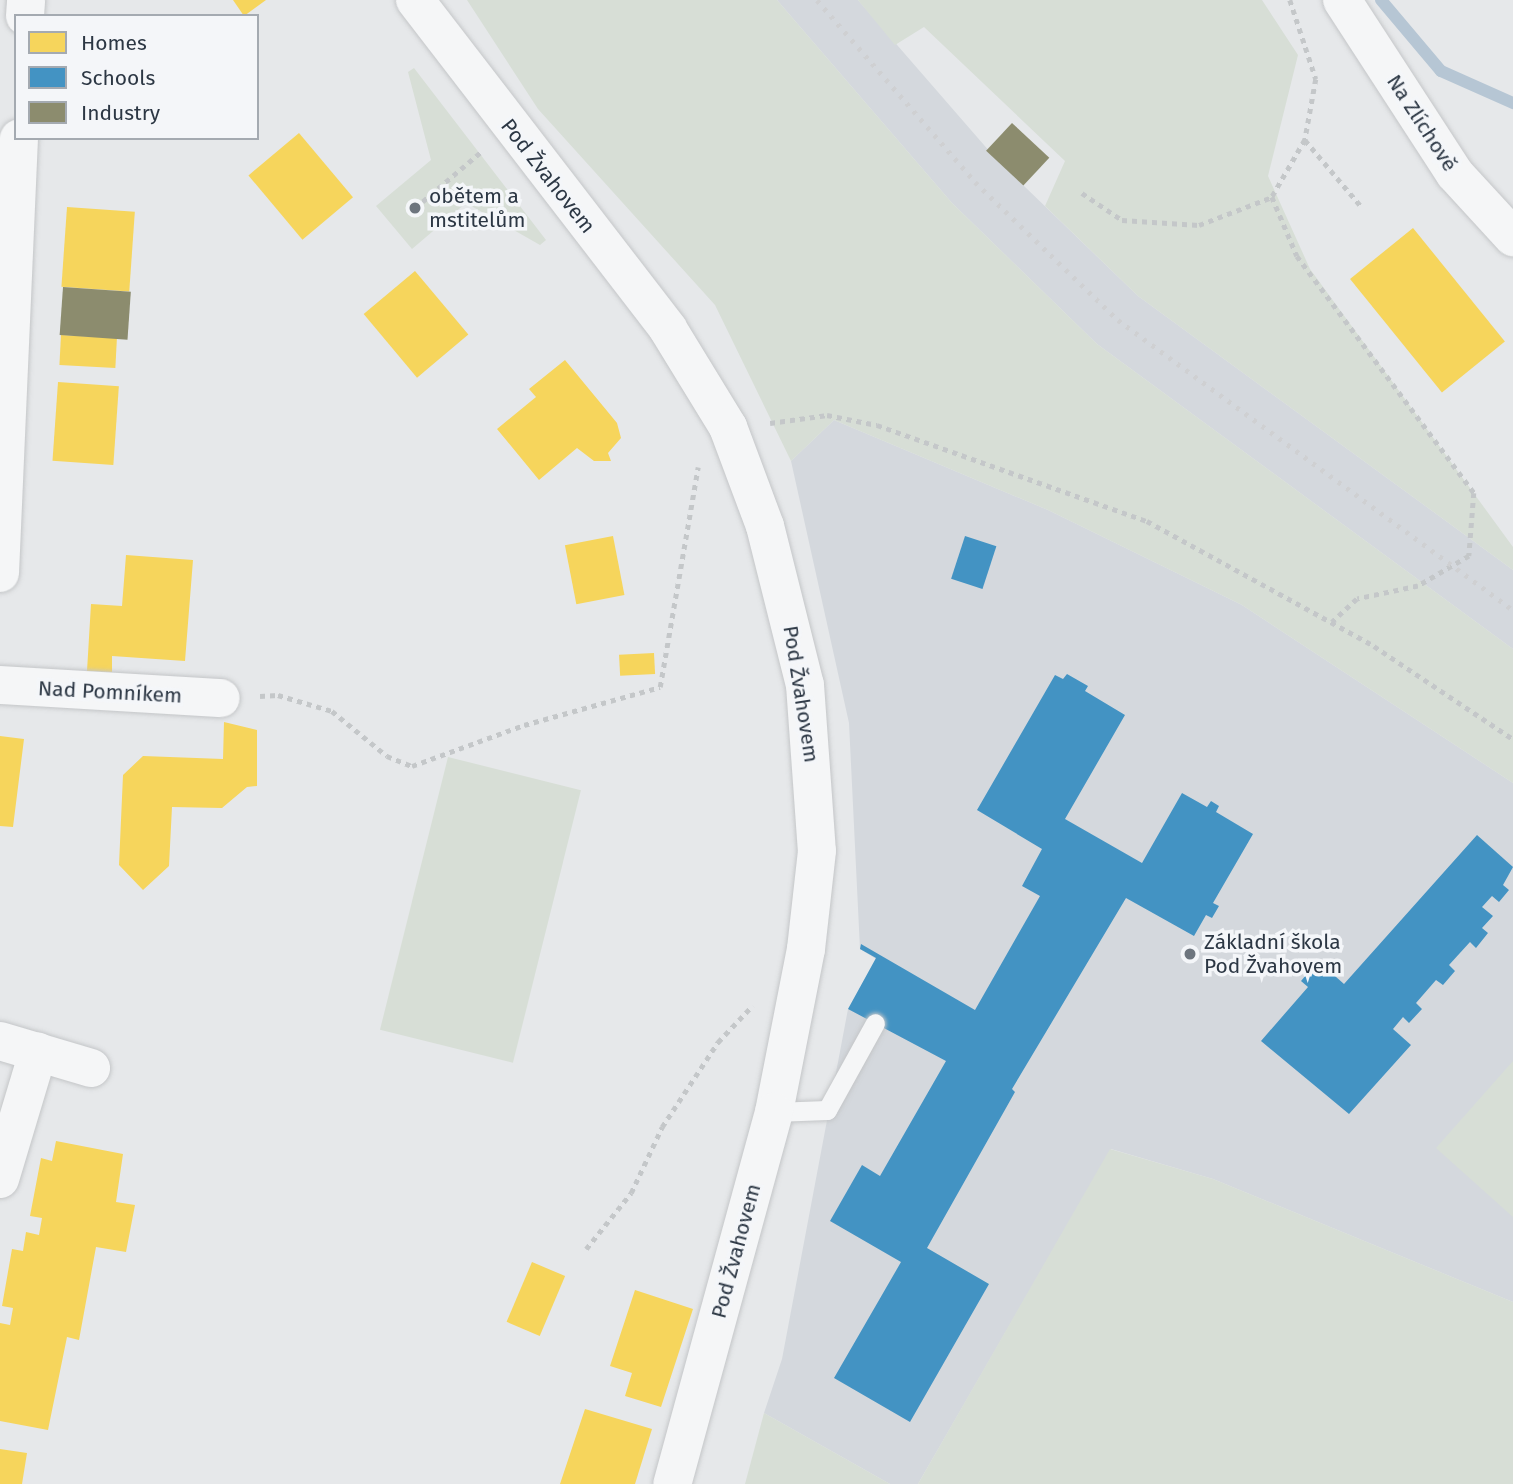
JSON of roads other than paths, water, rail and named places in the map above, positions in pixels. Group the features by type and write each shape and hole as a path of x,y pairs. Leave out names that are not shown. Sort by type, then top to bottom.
{"street":[{"name":"Pod Žvahovem","path":"415,0 668,329 728,427 765,526 804,685 813,760 817,851 806,949 774,1112 672,1484"},
{"name":"Na Zlíchově","path":"1342,0 1455,174 1513,237"},
{"path":"0,573 19,140"},
{"name":"Nad Pomníkem","path":"0,685 221,698"},
{"path":"0,1041 91,1068"},
{"path":"0,1179 38,1052"}],"lane":[{"path":"774,1112 827,1110 875,1023"}],"waterway":[{"path":"1381,0 1441,71 1513,103"}],"railway":[{"path":"817,0 975,182 1118,320 1513,610"}],"place":[{"name":"obětem a mstitelům","path":"415,208"},
{"name":"Základní škola Pod Žvahovem","path":"1190,954"}]}
